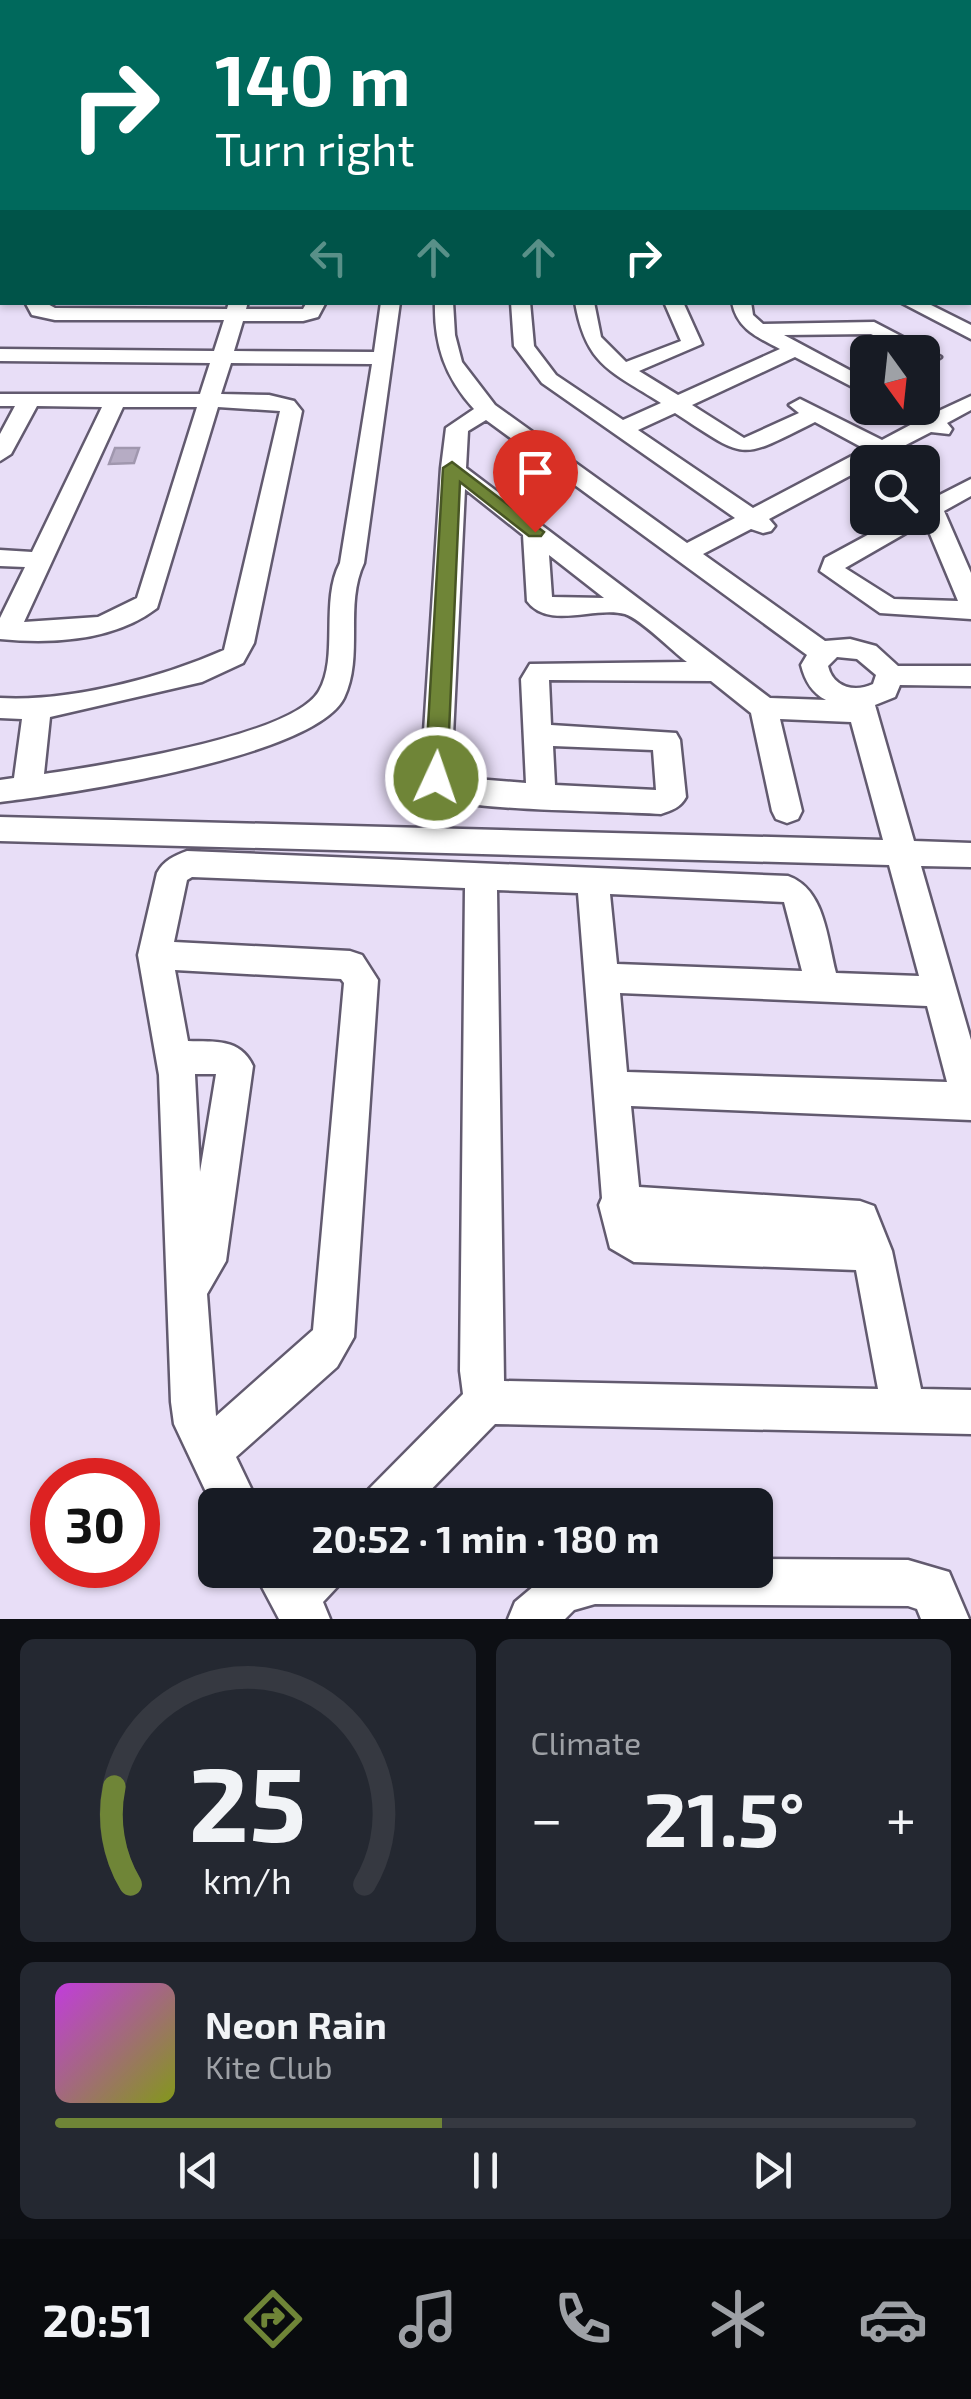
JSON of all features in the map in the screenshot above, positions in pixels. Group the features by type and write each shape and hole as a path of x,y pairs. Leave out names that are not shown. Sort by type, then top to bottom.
{"street":[{"path":"36,305 39,311 55,314 237,309 303,315 311,313 315,305"},
{"path":"36,710 14,790 59,786 182,758 286,728 322,709 331,698 342,648 344,578 352,563 391,305"},
{"path":"444,305 446,350 466,390 487,410 822,652"},
{"path":"520,305 520,330 532,360 559,388 758,522"},
{"path":"585,305 591,338 607,359 740,445 752,444 816,413 869,445"},
{"path":"653,305 662,334 677,350"},
{"path":"623,370 693,341 678,320 674,305"},
{"path":"742,305 744,317 760,330 850,379"},
{"path":"912,305 950,347"},
{"path":"3,630 93,625 124,618 148,602 237,309"},
{"path":"845,328 858,335"},
{"path":"760,330 874,328 950,347"},
{"path":"620,430 796,350"},
{"path":"0,356 384,358"},
{"path":"0,400 270,401 287,405 291,411 241,643 234,656 192,675 36,710 0,708"},
{"path":"3,630 43,560 116,400"},
{"path":"0,454 29,401"},
{"path":"905,445 971,402"},
{"path":"487,410 457,428 436,778 442,787 453,792 541,797 662,802 674,791 666,740 536,735"},
{"path":"935,426 971,412"},
{"path":"452,468 764,708 860,706 885,690 890,676"},
{"path":"691,558 850,475"},
{"path":"758,522 850,479"},
{"path":"940,503 971,486"},
{"path":"940,523 971,602"},
{"path":"535,532 540,601 548,606 628,606"},
{"path":"886,535 830,568 869,598 900,608 971,610"},
{"path":"0,558 43,560"},
{"path":"900,608 958,572"},
{"path":"609,1088 970,1102 904,853 860,706 818,681 814,665 822,652 856,648 878,659 890,676"},
{"path":"541,797 535,680 540,671 717,672"},
{"path":"890,676 971,676"},
{"path":"764,708 787,811"},
{"path":"0,829 971,855"},
{"path":"228,1488 196,1424 192,1402 175,1057 154,955 173,874 187,864 795,892 801,901 822,987"},
{"path":"481,877 481,1371 486,1402"},
{"path":"594,884 618,1206 624,1234 634,1242 872,1251 904,1411"},
{"path":"154,955 350,965 362,980 334,1337 322,1352 210,1450"},
{"path":"603,978 940,992"},
{"path":"175,1057 225,1058 235,1066 206,1261 188,1286"},
{"path":"402,1488 486,1402 971,1412"},
{"path":"532,1619 561,1590 594,1581 908,1584 932,1589 945,1619"}],"building":[{"path":"115,448 139,448 134,463 109,464"}],"route":[{"path":"436,778 452,468 535,532"}]}
